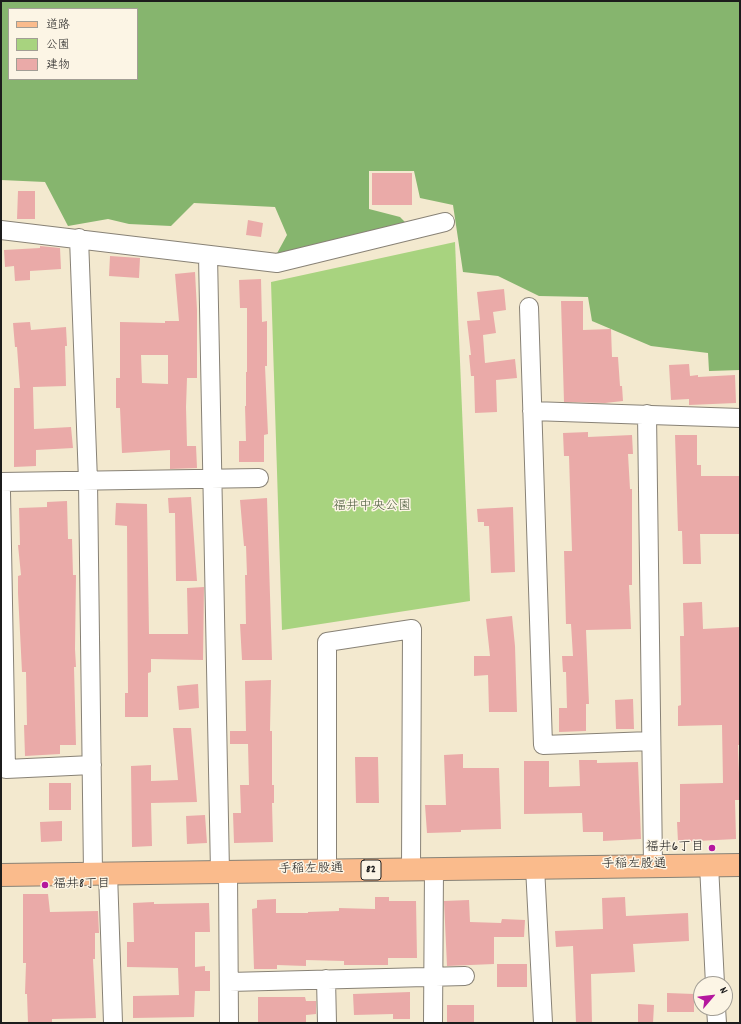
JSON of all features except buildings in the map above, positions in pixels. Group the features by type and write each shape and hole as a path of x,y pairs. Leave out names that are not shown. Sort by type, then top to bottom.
{"main road":[{"name":"手稲左股通","path":"1,874 740,865"}],"street":[{"path":"1,230 79,238 276,263 445,222"},
{"path":"79,238 88,481 92,765 114,1023"},
{"path":"208,254 229,1023"},
{"path":"529,307 543,745 651,741"},
{"path":"532,411 740,418"},
{"path":"647,414 653,865"},
{"path":"1,482 259,478"},
{"path":"1,492 6,769 92,765"},
{"path":"327,870 327,642 412,629 411,869"},
{"path":"710,865 715,976"},
{"path":"535,867 543,1023"},
{"path":"433,1023 434,869"},
{"path":"229,982 465,976"},
{"path":"326,979 327,1023"}],"green space":[{"path":"1,1 740,1 740,370 709,371 708,353 651,346 592,321 588,297 539,296 498,276 463,272 453,205 420,198 414,171 369,171 369,209 400,217 410,227 275,257 287,235 275,207 194,203 171,226 129,224 108,219 68,226 45,182 1,180"},
{"name":"福井中央公園","path":"455,242 470,601 282,630 271,282"}],"place":[{"name":"福井6丁目","path":"712,848"},
{"name":"福井8丁目","path":"45,885"}]}
